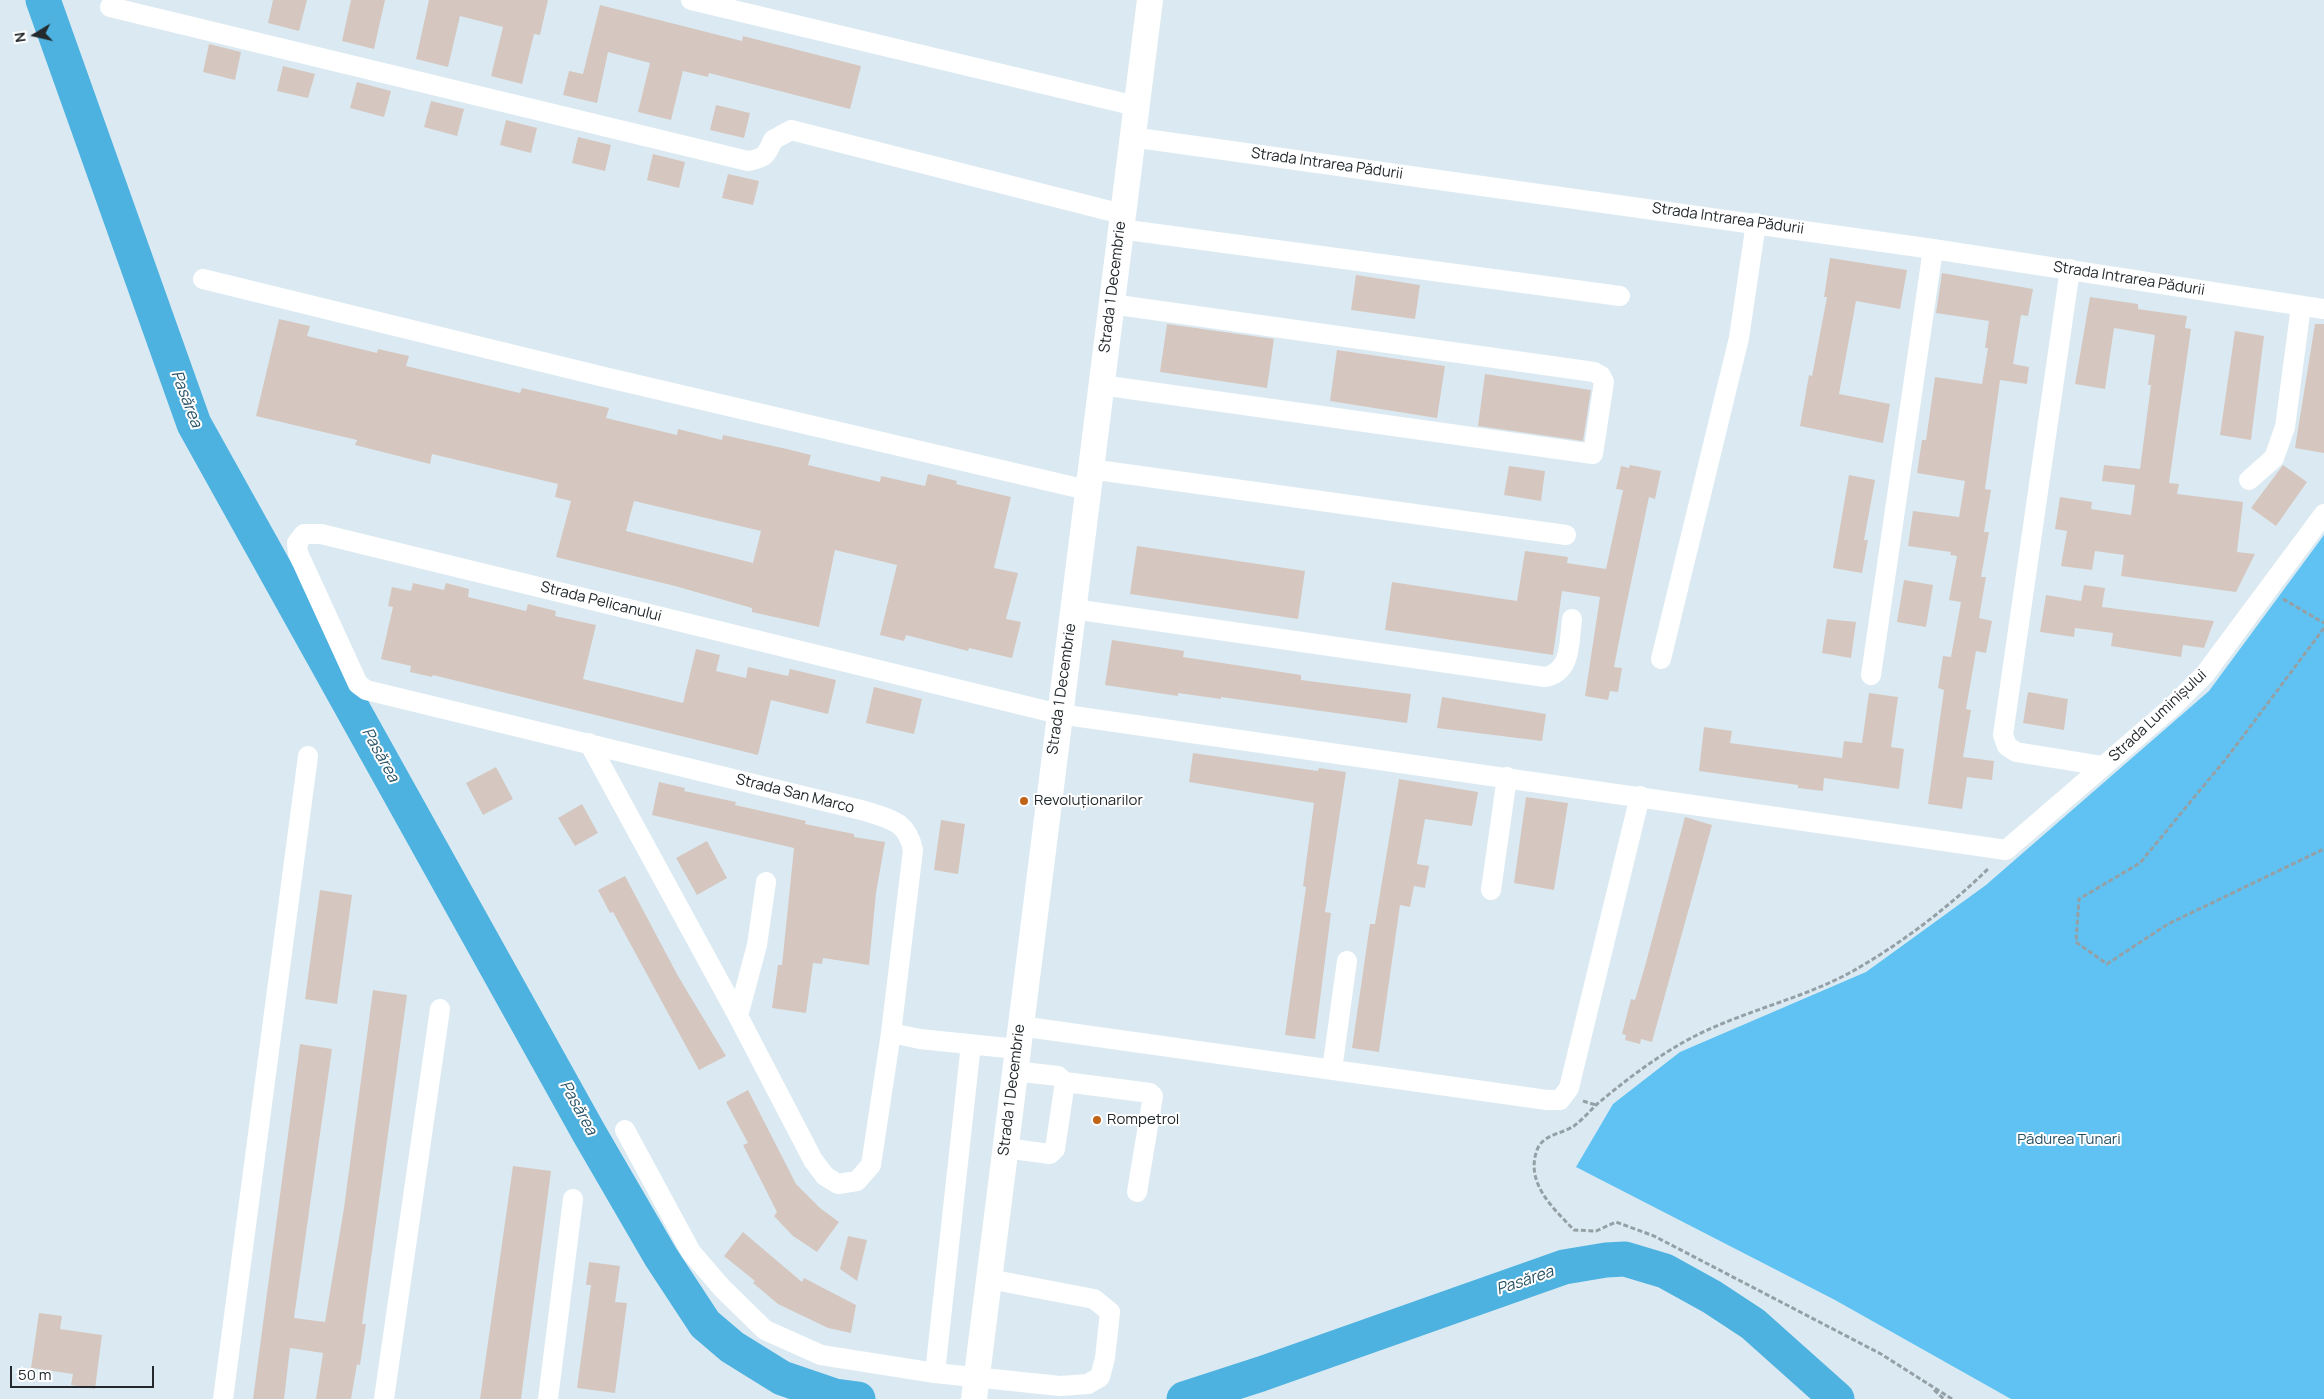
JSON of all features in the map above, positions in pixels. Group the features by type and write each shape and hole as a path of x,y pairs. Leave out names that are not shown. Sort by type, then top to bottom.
{"main road":[{"name":"Strada 1 Decembrie","path":"975,1388 1150,0"}],"street":[{"path":"691,0 1136,106"},
{"path":"110,7 748,161 762,159 773,140 791,130 1121,222 1620,296"},
{"name":"Strada Intrarea Pădurii","path":"1132,137 1756,223 2324,309"},
{"path":"1661,658 1738,338 1756,223"},
{"path":"1870,675 1934,249"},
{"path":"2070,270 2003,735 2007,746 2016,752 2103,766"},
{"path":"204,279 600,376 1089,480 1566,535"},
{"path":"1101,385 1593,454 1604,382 1601,376 1594,372 1111,304"},
{"path":"2249,480 2274,458 2285,426 2301,306"},
{"name":"Strada Luminișului","path":"2006,850 2173,706 2204,674 2324,514"},
{"name":"Strada Pelicanului","path":"358,684 298,553 297,543 304,534 321,534 340,538 1059,714"},
{"path":"1073,609 1545,677 1555,675 1562,670 1566,662 1572,619"},
{"name":"Strada San Marco","path":"358,684 376,693 864,811 889,819 904,827 910,836 913,850 891,1033 871,1165 856,1180 838,1184 825,1176 813,1160 738,1016"},
{"path":"1059,714 2006,850"},
{"path":"590,744 738,1016"},
{"path":"223,1399 308,756"},
{"path":"1492,890 1507,777"},
{"path":"891,1033 920,1039 1017,1049 1332,1070 1547,1100 1560,1100 1565,1096 1569,1088 1640,796"},
{"path":"738,1016 757,945 766,882"},
{"path":"1332,1070 1346,961"},
{"path":"384,1399 440,1008"},
{"path":"935,1373 971,1044"},
{"path":"1017,1049 1064,1082 1150,1092 1153,1096 1137,1192"},
{"path":"1005,1148 1050,1154 1055,1149 1064,1082"},
{"path":"624,1130 691,1252 722,1288 765,1330 821,1355 935,1373 975,1388 1088,1384 1100,1377 1105,1358 1110,1312 1094,1299 989,1279"},
{"path":"548,1399 573,1199"}],"path":[{"path":"2267,590 2324,623"},
{"path":"2324,628 2229,756 2140,863 2079,899 2076,942 2107,964 2168,924 2324,849"},
{"path":"1952,1399 1881,1354 1654,1236 1616,1222 1596,1231 1574,1230 1552,1208 1538,1189 1534,1164 1538,1148 1551,1134 1573,1127 1596,1105 1681,1043 1718,1024 1818,987 1866,963 1945,906 2006,850"},
{"path":"1926,1383 1944,1399"}],"green space":[{"name":"Pădurea Tunari","path":"2324,535 2324,1399 2011,1399 1835,1300 1576,1167 1613,1104 1680,1052 1866,972 1986,885 2209,691"}],"building":[{"path":"273,0 307,0 299,31 268,23"},
{"path":"351,0 385,0 374,49 342,41"},
{"path":"429,0 548,0 540,35 534,34 522,84 491,76 503,27 460,16 448,67 416,59"},
{"path":"600,5 742,41 743,36 861,66 850,109 709,73 708,77 683,71 671,120 638,112 650,63 608,52 597,103 563,95 569,71 583,74"},
{"path":"209,44 241,52 235,80 203,72"},
{"path":"283,66 315,74 308,98 277,91"},
{"path":"357,82 391,91 384,117 350,108"},
{"path":"431,101 464,109 457,136 424,127"},
{"path":"716,105 750,113 744,138 710,130"},
{"path":"506,120 537,128 531,153 500,145"},
{"path":"578,137 611,145 605,171 572,163"},
{"path":"653,154 685,162 679,188 647,180"},
{"path":"728,174 759,181 753,205 722,198"},
{"path":"1830,258 1907,270 1900,309 1856,301 1839,394 1890,404 1883,443 1800,426 1809,375 1812,376 1827,297 1824,297"},
{"path":"1942,273 2033,289 2028,316 2021,315 2013,364 2029,367 2027,384 2000,380 1985,489 1991,490 1984,532 1989,532 1981,577 1986,577 1979,618 1992,621 1986,653 1976,651 1966,709 1971,710 1963,757 1994,761 1992,780 1967,777 1962,809 1928,804 1944,690 1938,688 1943,656 1951,657 1961,602 1949,600 1957,556 1950,555 1951,552 1908,546 1913,511 1959,517 1965,481 1917,473 1922,440 1926,440 1935,377 1982,384 1988,348 1985,348 1989,321 1936,313"},
{"path":"1356,275 1420,285 1415,319 1351,310"},
{"path":"2090,297 2138,304 2138,309 2187,316 2185,328 2191,329 2169,483 2179,484 2177,494 2243,502 2237,552 2255,554 2236,592 2121,576 2124,555 2095,551 2092,570 2061,566 2067,531 2055,529 2060,497 2092,502 2091,509 2131,515 2135,485 2102,481 2104,465 2140,469 2151,385 2148,385 2155,335 2114,328 2105,389 2075,384"},
{"path":"279,319 310,326 307,336 377,353 378,349 409,356 406,366 520,393 522,388 609,408 606,418 677,435 678,429 722,440 723,435 787,449 811,455 808,465 880,482 881,476 925,486 928,474 957,481 956,484 1011,497 994,568 1018,573 1006,619 1021,622 1012,658 969,648 968,651 906,635 904,641 880,635 897,565 835,550 819,627 752,612 752,608 675,586 556,557 571,501 555,497 558,484 432,454 430,464 355,445 357,440 256,416","holes":["634,501 761,531 753,563 626,531"]},
{"path":"1167,324 1274,339 1267,388 1160,372"},
{"path":"2315,324 2324,324 2324,453 2295,448"},
{"path":"2235,331 2264,336 2251,440 2220,435"},
{"path":"1337,350 1445,366 1437,418 1330,401"},
{"path":"1485,374 1591,390 1583,441 1478,426"},
{"path":"1630,465 1661,471 1655,499 1649,497 1614,667 1622,668 1618,692 1610,691 1608,700 1585,696 1600,597 1562,591 1553,655 1385,630 1392,582 1517,601 1525,551 1568,557 1567,563 1606,569 1623,490 1616,489 1621,466 1629,468"},
{"path":"2283,465 2307,482 2276,526 2251,508"},
{"path":"1509,466 1545,471 1541,501 1504,495"},
{"path":"1849,475 1875,480 1864,540 1868,540 1862,573 1833,568"},
{"path":"1137,546 1305,571 1298,619 1130,594"},
{"path":"1904,580 1933,585 1926,627 1897,622"},
{"path":"413,583 444,590 446,583 469,589 468,597 526,611 528,604 556,611 555,616 596,625 583,679 683,703 696,649 720,655 716,671 746,678 748,667 788,676 790,669 836,680 828,714 771,700 758,755 433,675 432,677 410,672 411,666 381,659 393,607 388,606 392,587 411,591"},
{"path":"2084,585 2105,588 2102,607 2214,621 2204,648 2183,645 2181,657 2111,646 2113,633 2075,628 2074,637 2040,632 2046,595 2081,601"},
{"path":"1827,619 1856,622 1851,658 1822,653"},
{"path":"1112,640 1184,651 1183,657 1301,675 1301,680 1411,694 1407,723 1221,697 1221,699 1178,693 1178,696 1105,685"},
{"path":"874,687 922,699 914,734 866,723"},
{"path":"2028,692 2068,699 2064,730 2023,723"},
{"path":"1869,693 1898,697 1891,747 1904,749 1899,789 1824,778 1823,791 1798,788 1798,785 1699,771 1704,727 1732,731 1730,743 1842,758 1844,741 1862,743"},
{"path":"1442,697 1546,714 1542,741 1437,728"},
{"path":"1193,753 1318,771 1319,768 1346,772 1325,912 1331,913 1315,1039 1285,1035 1306,887 1303,886 1314,803 1189,782"},
{"path":"496,767 513,799 483,815 466,783"},
{"path":"1399,779 1478,792 1472,826 1425,819 1417,864 1429,866 1425,888 1414,886 1410,907 1400,905 1379,1052 1352,1048 1370,924 1375,924"},
{"path":"659,782 685,788 684,791 736,802 735,805 806,821 805,824 854,834 854,837 885,842 876,893 869,965 823,958 822,964 813,963 806,1013 772,1008 778,965 782,965 794,848 652,815"},
{"path":"1526,797 1568,803 1554,890 1514,883"},
{"path":"582,804 598,833 575,846 558,818"},
{"path":"1685,817 1712,825 1652,1042 1641,1039 1640,1044 1625,1040 1626,1035 1622,1034 1631,999 1635,1000 1645,966"},
{"path":"941,820 965,824 958,874 934,870"},
{"path":"707,841 727,878 697,895 676,858"},
{"path":"625,876 678,976 726,1056 699,1070 613,912 610,913 598,890"},
{"path":"320,890 352,895 337,1004 305,999"},
{"path":"373,990 407,995 362,1324 366,1324 360,1365 357,1364 351,1399 316,1399 323,1353 290,1348 284,1399 253,1399 300,1044 332,1049 294,1318 325,1322 344,1208"},
{"path":"748,1090 796,1184 820,1208 839,1222 817,1252 793,1236 774,1216 777,1212 743,1145 748,1143 726,1102"},
{"path":"513,1166 551,1171 521,1399 480,1399"},
{"path":"743,1232 802,1282 804,1278 856,1305 851,1333 828,1328 778,1304 753,1283 755,1281 724,1256"},
{"path":"848,1236 867,1240 857,1281 840,1269"},
{"path":"589,1262 620,1266 615,1302 627,1303 615,1393 577,1388 591,1285 586,1285"},
{"path":"39,1313 62,1316 60,1329 102,1335 95,1389 71,1385 73,1374 31,1368"}],"waterway":[{"name":"Pasărea","path":"43,0 194,424 589,1133 661,1257 705,1324 732,1347 782,1378 835,1396 858,1399"},
{"name":"Pasărea","path":"1184,1399 1261,1374 1564,1267 1625,1259 1665,1271 1712,1297 1753,1324 1837,1399"}],"place":[{"name":"Revoluționarilor","path":"1024,801"},
{"name":"Rompetrol","path":"1097,1120"}]}
